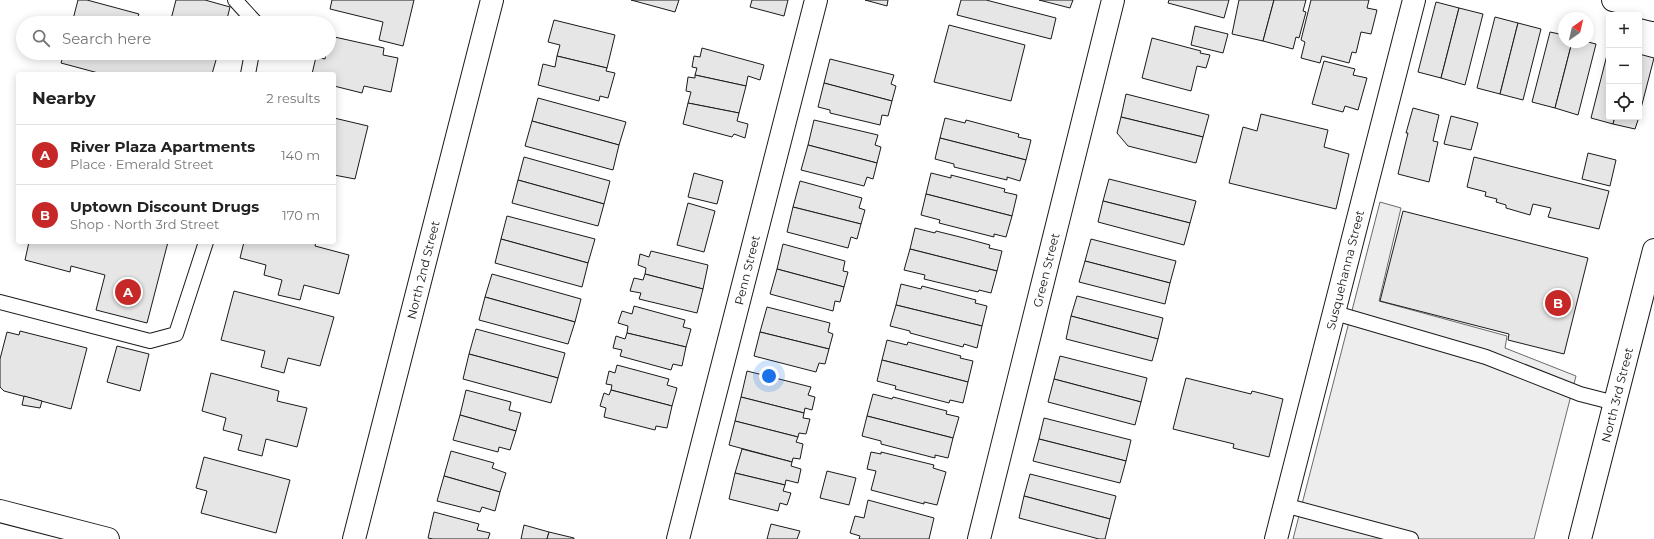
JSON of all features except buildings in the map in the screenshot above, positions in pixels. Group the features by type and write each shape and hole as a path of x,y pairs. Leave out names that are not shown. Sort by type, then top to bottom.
{"street":[{"name":"North 2nd Street","path":"354,539 492,0"},
{"name":"Penn Street","path":"678,539 816,0"},
{"name":"Green Street","path":"979,539 1113,0"},
{"name":"Susquehanna Street","path":"1276,539 1414,0"},
{"path":"1613,0 1654,10"},
{"name":"North 3rd Street","path":"1580,539 1654,250"},
{"path":"0,511 50,532 108,539"}],"lane":[{"path":"235,0 250,16"},
{"path":"248,72 251,60"},
{"path":"0,302 150,341 170,336 176,334 205,244"},
{"path":"1335,313 1486,357 1580,394 1615,403"},
{"path":"1284,505 1411,539"}],"shaded area":[{"path":"1380,202 1401,208 1379,301 1507,336 1505,348 1576,376 1534,539 1293,539"}],"place":[{"name":"River Plaza Apartments","path":"128,292"},
{"name":"Uptown Discount Drugs","path":"1558,303"}]}
